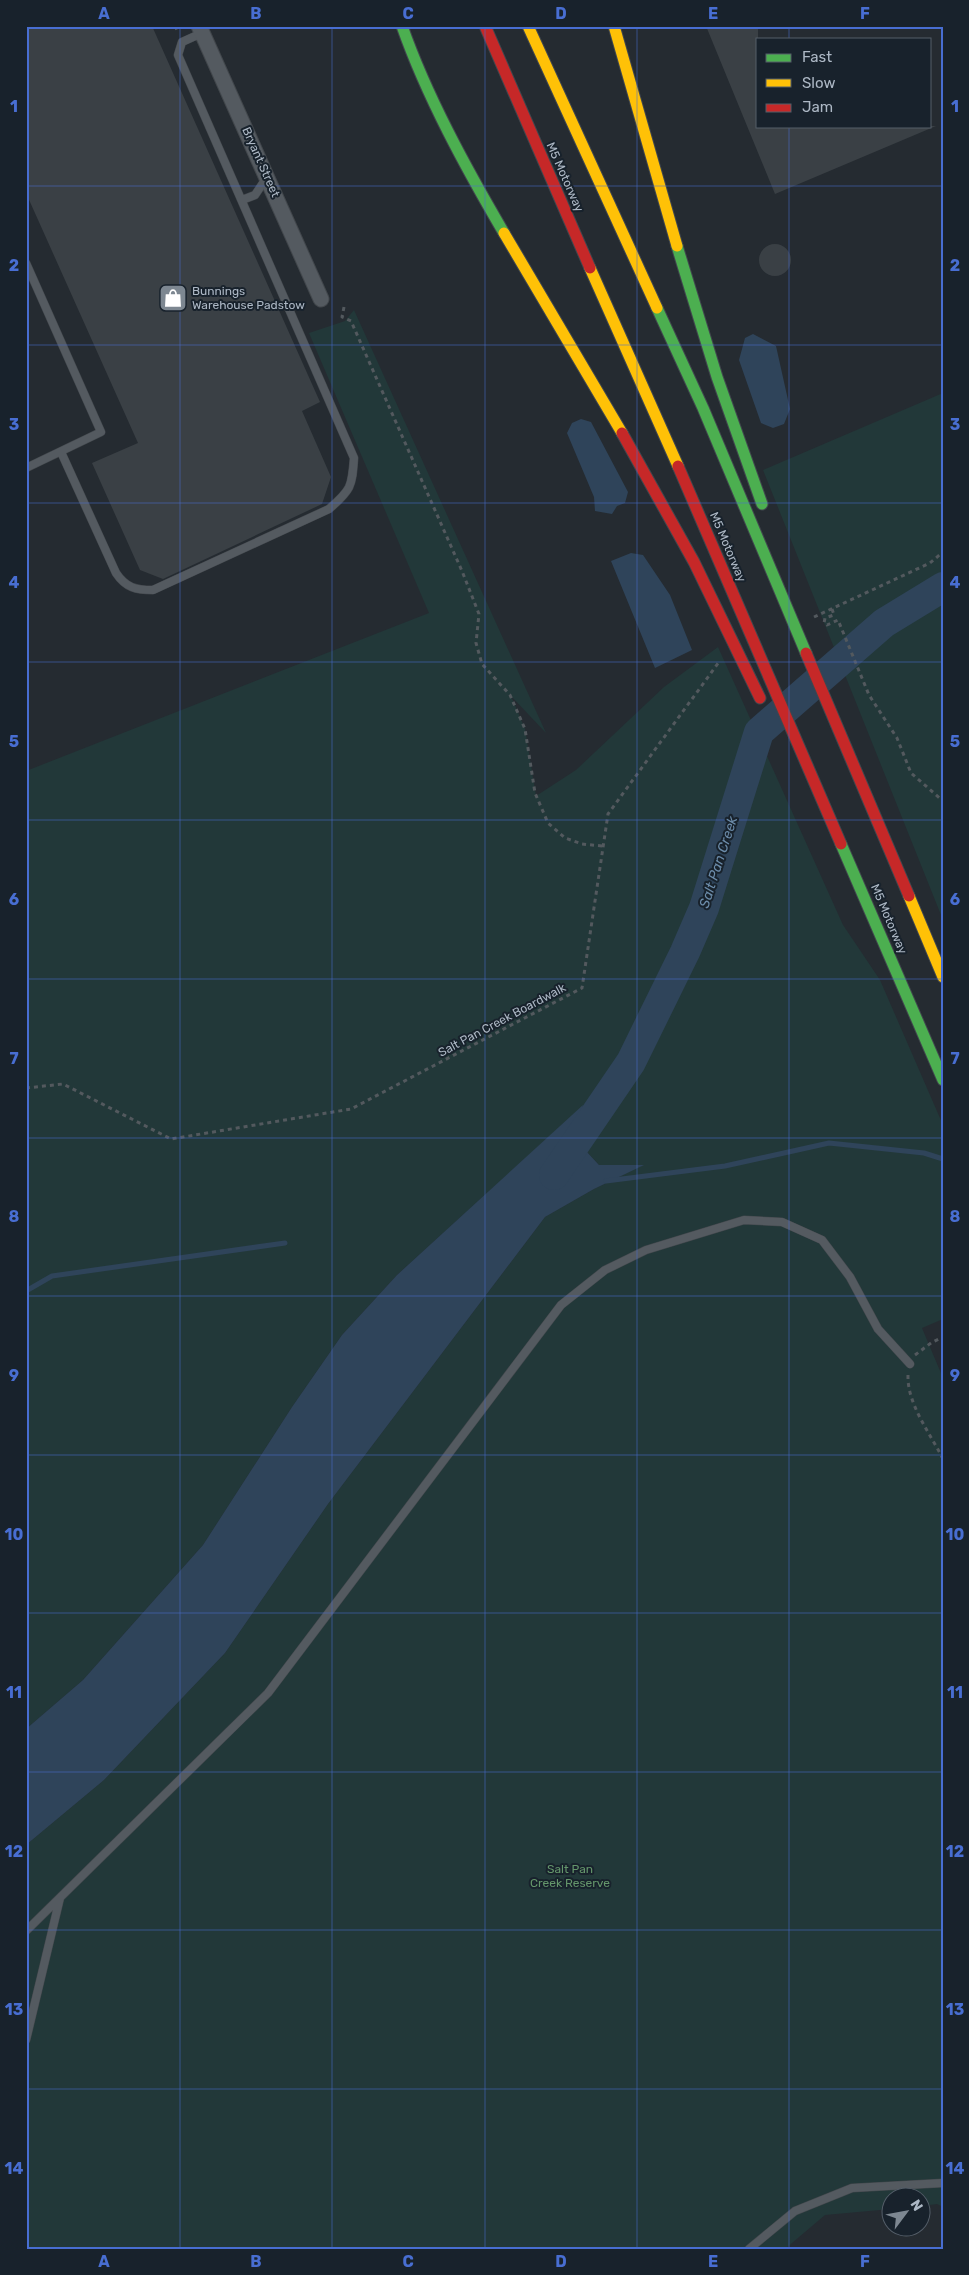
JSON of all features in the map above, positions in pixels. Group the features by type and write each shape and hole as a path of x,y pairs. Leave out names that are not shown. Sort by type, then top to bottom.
{"highway":[{"path":"402,26 412,54 473,180 606,404 694,562 764,707"},
{"name":"M5 Motorway","path":"485,26 716,553 943,1080"},
{"path":"528,26 703,408 943,977"},
{"path":"614,26 686,280 717,377 767,519"},
{"path":"796,768 884,942"},
{"path":"868,769 908,869 913,905"}],"street":[{"name":"Bryant Street","path":"201,30 320,299"}],"lane":[{"path":"61,452 116,573 122,583 135,590 153,590 329,509 345,495 352,482 354,458 178,55 182,42 201,30"},
{"path":"242,200 255,195 267,176"},
{"path":"26,263 101,432 26,468"},
{"path":"26,1931 268,1693 561,1305 605,1270 646,1250 744,1220 782,1222 822,1240 850,1277 878,1329 910,1364"},
{"path":"26,2040 60,1898"},
{"path":"749,2249 795,2211 852,2188 943,2183"}],"path":[{"path":"344,307 342,317 351,321 476,606 479,614 476,643 482,664 510,695 525,729 535,793 548,823 565,838 582,844 602,846"},
{"path":"806,620 930,563 943,552"},
{"path":"832,609 834,614 825,618 824,623 827,625 838,620 869,695 897,738 911,773 943,801"},
{"name":"Salt Pan Creek Boardwalk","path":"26,1088 63,1084 171,1139 351,1109 582,988 608,814 721,659"},
{"path":"943,1337 931,1343 916,1355 908,1371 910,1392 943,1459"}],"green space":[{"name":"Salt Pan Creek Reserve","path":"354,310 546,733 511,696 525,729 536,796 576,770 664,687 718,647 843,925 880,980 943,1125 943,1319 922,1328 943,1378 943,2207 937,2204 932,2205 932,2188 882,2188 882,2210 825,2215 785,2249 26,2249 26,1845 104,1780 225,1653 328,1504 545,1217 594,1189 643,1165 599,1165 575,1139 583,1106 397,1275 342,1335 292,1407 203,1545 83,1680 26,1729 26,771 429,613 309,333 345,321"},
{"path":"943,393 943,920 763,470"}],"water":[{"path":"753,334 776,346 790,409 784,424 773,428 761,423 739,360 745,338"},
{"path":"581,419 591,422 628,492 625,503 617,506 612,514 595,511 594,497 567,433 572,423"},
{"path":"631,553 643,555 670,595 692,650 655,668 611,561"},
{"path":"583,1105 575,1139 599,1165 644,1165 594,1189 545,1217 328,1504 225,1653 104,1780 26,1845 26,1729 83,1680 203,1545 292,1407 342,1335 397,1275"}],"building":[{"name":"Bunnings Warehouse Padstow","path":"26,26 152,26 320,402 302,411 331,477 322,504 163,579 140,570 92,463 138,443 26,193"},
{"path":"706,26 758,26 758,38 756,38 756,128 931,128 775,194"},
{"path":"775,244 787,248 791,260 787,272 775,276 763,272 759,260 763,248"}],"waterway":[{"name":"Salt Pan Creek","path":"554,1175 631,1062 685,952 704,908 759,732 884,623 943,587"},
{"path":"606,1181 725,1166 829,1143 924,1153 943,1159"},
{"path":"26,1291 52,1276 285,1243"}],"traffic: fast":[{"path":"402,26 435,106 504,233"},
{"path":"677,246 717,377 762,504"},
{"path":"657,308 703,408 806,653"},
{"path":"841,844 943,1080"}],"traffic: slow":[{"path":"528,26 657,308"},
{"path":"614,26 677,246"},
{"path":"504,233 622,433"},
{"path":"590,268 678,466"},
{"path":"909,896 943,977"}],"traffic: jam":[{"path":"485,26 590,268"},
{"path":"622,433 694,562 760,698"},
{"path":"678,466 841,844"},
{"path":"806,653 909,896"}],"place":[{"name":"Bunnings Warehouse Padstow","path":"173,298"}]}
